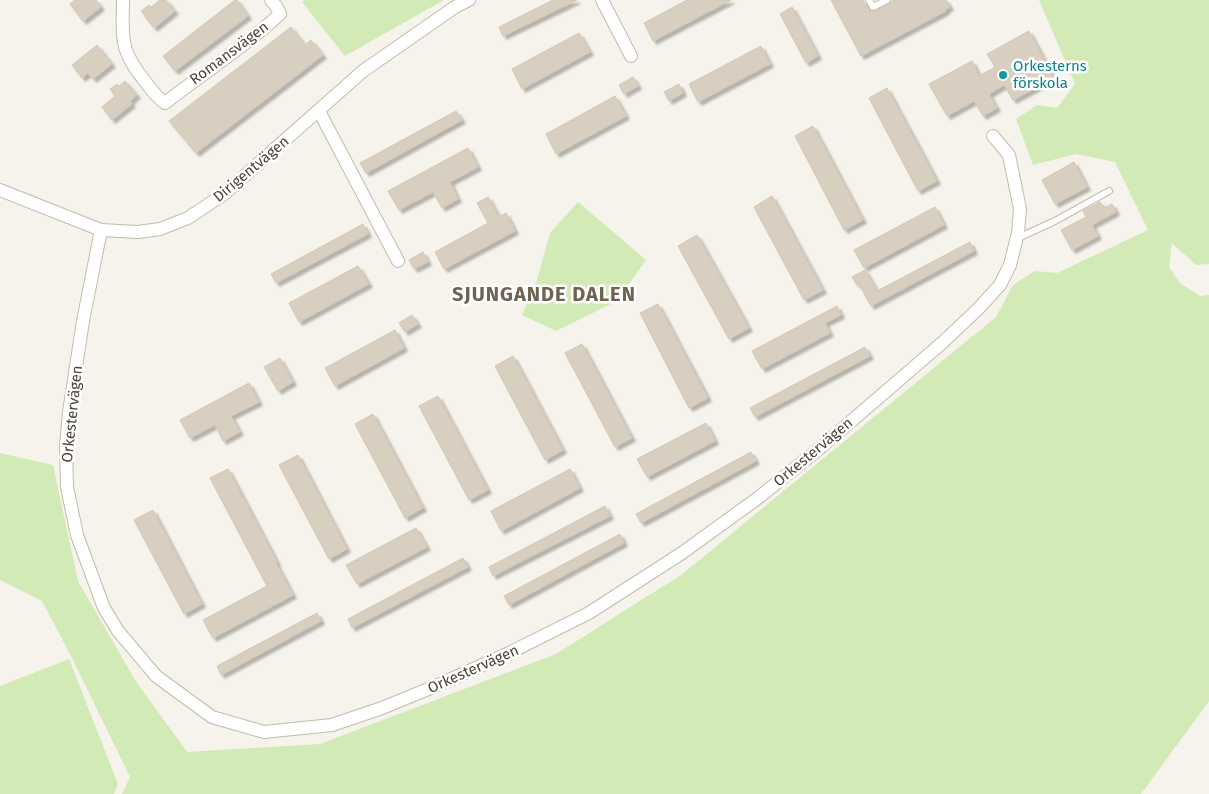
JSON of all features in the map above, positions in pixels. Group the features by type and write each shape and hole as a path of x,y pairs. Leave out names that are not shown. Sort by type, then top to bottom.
{"street":[{"name":"Romansvägen","path":"123,0 125,49 132,64 152,90 165,102 256,35 280,14 271,0"},
{"name":"Dirigentvägen","path":"0,190 101,230 138,232 160,228 188,218 224,194 364,71 455,7 469,0"},
{"path":"602,0 631,56"},
{"path":"319,111 398,261"},
{"name":"Orkestervägen","path":"101,230 83,321 69,412 66,447 67,487 77,535 104,608 118,631 156,676 212,717 264,732 332,725 382,708 438,685 589,614 662,566 758,498 827,442 942,343 1000,286 1010,265 1017,239 1020,209 1014,174 1009,155 993,136"}],"lane":[{"path":"869,0 874,7 887,0"},
{"path":"1017,239 1055,221 1108,191"}],"green space":[{"path":"305,0 444,0 345,56 302,2"},
{"path":"1039,0 1209,0 1209,264 1196,265 1172,243 1169,267 1180,283 1200,296 1209,295 1209,701 1141,794 122,794 130,777 42,601 0,580 0,453 53,465 78,581 135,680 187,752 320,744 556,654 681,575 996,317 1013,285 1035,271 1057,273 1148,230 1115,162 1076,154 1033,165 1016,119 1037,105 1057,108 1075,84"},
{"path":"578,202 646,260 617,301 556,331 522,315 537,280 550,233"},
{"path":"69,659 118,784 114,794 0,794 0,686"}],"building":[{"path":"75,0 96,0 101,7 83,21 70,4"},
{"path":"160,0 166,0 175,11 154,28 141,11 149,5 151,7"},
{"path":"237,0 248,16 175,71 163,56"},
{"path":"553,0 577,0 503,36 499,27"},
{"path":"687,0 731,0 653,41 644,23"},
{"path":"831,0 863,0 870,13 894,0 946,0 950,7 946,11 861,56"},
{"path":"792,7 818,56 806,63 780,14"},
{"path":"291,27 305,45 311,40 323,55 196,153 169,121"},
{"name":"Orkesterns förskola","path":"1029,31 1054,78 1013,100 1004,85 989,94 997,108 983,116 974,101 947,116 929,84 972,61 979,76 995,67 987,54"},
{"path":"579,33 590,52 522,89 512,69"},
{"path":"97,45 112,64 93,79 88,73 82,78 72,65"},
{"path":"761,46 770,64 698,102 689,84"},
{"path":"633,77 638,86 624,94 619,85"},
{"path":"125,81 137,95 130,101 132,104 112,120 102,107 115,96 110,89 117,84 119,86"},
{"path":"679,84 683,93 669,101 664,92"},
{"path":"887,88 937,181 918,191 869,98"},
{"path":"615,96 626,116 556,154 546,134"},
{"path":"456,111 462,120 366,173 360,163"},
{"path":"813,126 863,220 844,230 795,136"},
{"path":"468,148 478,167 450,182 458,199 442,208 433,192 399,210 388,191"},
{"path":"1074,162 1087,187 1055,204 1042,180"},
{"path":"772,196 823,290 804,300 754,207"},
{"path":"488,197 499,217 506,213 515,231 444,269 435,252 488,223 477,203"},
{"path":"1100,202 1104,208 1112,204 1116,212 1092,225 1098,236 1072,250 1061,230 1086,217 1083,211"},
{"path":"935,207 944,225 864,268 854,250"},
{"path":"363,224 368,234 276,283 271,274"},
{"path":"697,235 749,328 729,339 678,246"},
{"path":"970,242 974,251 871,306 859,284 857,285 852,277 865,270 877,291"},
{"path":"423,252 428,262 414,269 409,260"},
{"path":"358,266 369,284 299,322 289,303"},
{"path":"658,304 708,398 689,408 640,313"},
{"path":"837,306 841,315 825,323 830,333 762,369 752,351"},
{"path":"412,315 418,324 405,332 399,323"},
{"path":"395,330 404,348 335,386 325,368"},
{"path":"582,344 632,438 615,447 565,353"},
{"path":"865,347 870,356 755,417 750,408"},
{"path":"513,356 563,450 545,460 495,366"},
{"path":"280,358 293,382 278,391 264,367"},
{"path":"249,383 259,402 231,416 240,432 223,441 215,425 190,438 180,420"},
{"path":"438,396 488,490 469,500 419,406"},
{"path":"373,414 423,508 405,518 355,424"},
{"path":"706,423 715,441 647,477 637,459"},
{"path":"751,452 756,461 641,523 636,514"},
{"path":"298,455 347,549 329,559 279,465"},
{"path":"228,469 293,595 213,638 203,620 267,586 210,478"},
{"path":"570,469 580,488 501,531 491,511"},
{"path":"605,506 610,516 493,576 489,567"},
{"path":"153,510 202,604 184,614 134,520"},
{"path":"416,528 427,547 357,584 346,565"},
{"path":"620,534 624,543 509,605 504,596"},
{"path":"463,558 468,567 352,628 348,619"},
{"path":"317,613 321,621 221,675 217,666"}],"place":[{"name":"Orkesterns förskola","path":"1003,75"}],"district":[{"name":"SJUNGANDE DALEN","path":"544,294"}]}
